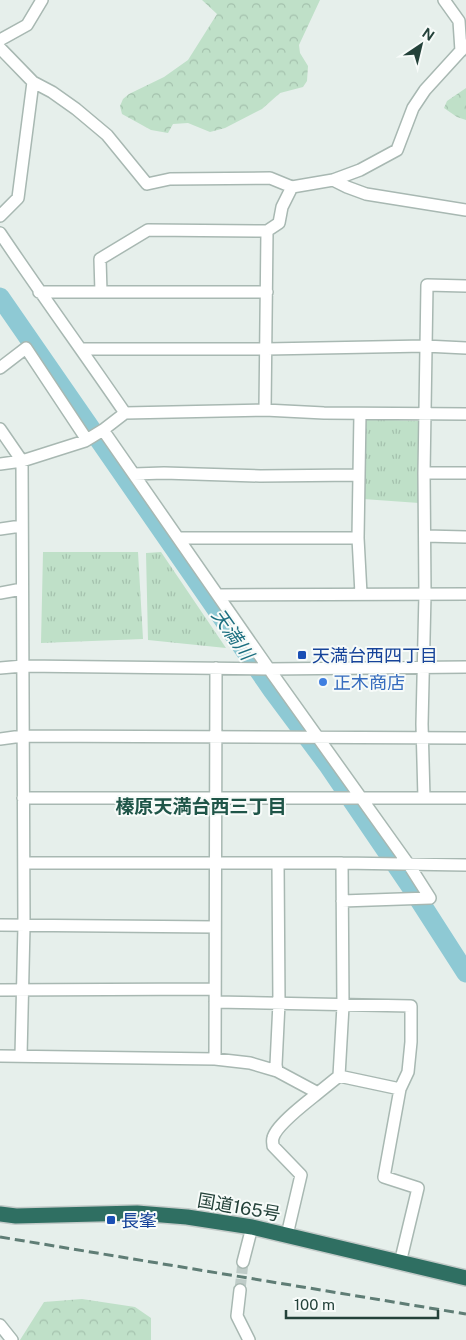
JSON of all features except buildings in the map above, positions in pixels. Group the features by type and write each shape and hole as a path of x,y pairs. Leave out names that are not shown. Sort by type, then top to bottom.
{"highway":[{"name":"国道165号","path":"0,1214 16,1216 137,1212 187,1217 252,1227 466,1278"}],"street":[{"path":"0,40 27,25 42,0"},
{"path":"0,48 32,82 52,92 107,135 147,184 170,179 270,178 292,187 333,180 360,170 397,150 413,108 424,90 464,48 459,21 444,0"},
{"path":"0,216 18,198 32,82"},
{"path":"333,180 366,194 466,210"},
{"path":"101,292 100,260 148,230 267,231 279,223 282,208 292,187"},
{"path":"265,410 267,231"},
{"path":"0,233 39,292 125,413"},
{"path":"424,798 424,474 425,346 428,285 466,286"},
{"path":"39,292 267,292"},
{"path":"81,349 267,349 425,346 466,348"},
{"path":"0,368 26,348 87,440"},
{"path":"0,464 22,461 87,440 125,413 265,410 360,414 466,414"},
{"path":"360,414 358,538 361,594"},
{"path":"0,429 22,461 24,926 21,1056"},
{"path":"103,430 269,669 409,865 430,898 342,901"},
{"path":"424,474 466,473"},
{"path":"134,474 359,475"},
{"path":"0,529 21,526"},
{"path":"425,536 466,537"},
{"path":"178,538 358,538"},
{"path":"0,593 22,589"},
{"path":"218,595 466,594"},
{"path":"0,668 23,666 269,669 466,667"},
{"path":"215,1059 216,668"},
{"path":"0,739 22,736 466,738"},
{"path":"23,798 466,798"},
{"path":"24,863 466,865"},
{"path":"278,863 279,1003 276,1064 278,1071"},
{"path":"287,1235 301,1175 273,1146 273,1138 280,1127 296,1111 339,1076 343,1006 342,863"},
{"path":"0,925 215,926"},
{"path":"0,990 214,989"},
{"path":"215,1002 411,1006 411,1042 408,1072 400,1089 384,1176 418,1188 400,1262"},
{"path":"0,1056 215,1059 250,1063 278,1071 318,1093"},
{"path":"339,1076 400,1089"},
{"path":"243,1262 252,1227"},
{"path":"240,1290 237,1316 249,1340"},
{"path":"0,1325 12,1340"}],"green space":[{"path":"202,0 320,0 299,45 300,53 308,66 307,81 303,87 280,93 262,109 225,128 210,132 188,123 173,124 168,133 151,130 122,114 120,106 123,99 129,94 164,77 188,60 217,14"},
{"path":"466,88 466,120 457,117 444,108 447,101"},
{"path":"365,419 419,421 419,503 363,499"},
{"path":"43,552 138,552 143,639 41,643"},
{"path":"161,552 226,648 148,640 146,553"},
{"path":"82,1299 135,1307 151,1318 151,1340 20,1340 44,1302"}],"waterway":[{"name":"天満川","path":"0,297 272,690 327,764 412,889 466,973"}],"tunnel":[{"path":"240,1290 243,1262"}],"railway":[{"path":"0,1237 466,1314"}],"place":[{"name":"天満台西四丁目","path":"302,655"},
{"name":"正木商店","path":"323,682"},
{"name":"長峯","path":"111,1220"}],"district":[{"name":"榛原天満台西三丁目","path":"201,806"}]}
